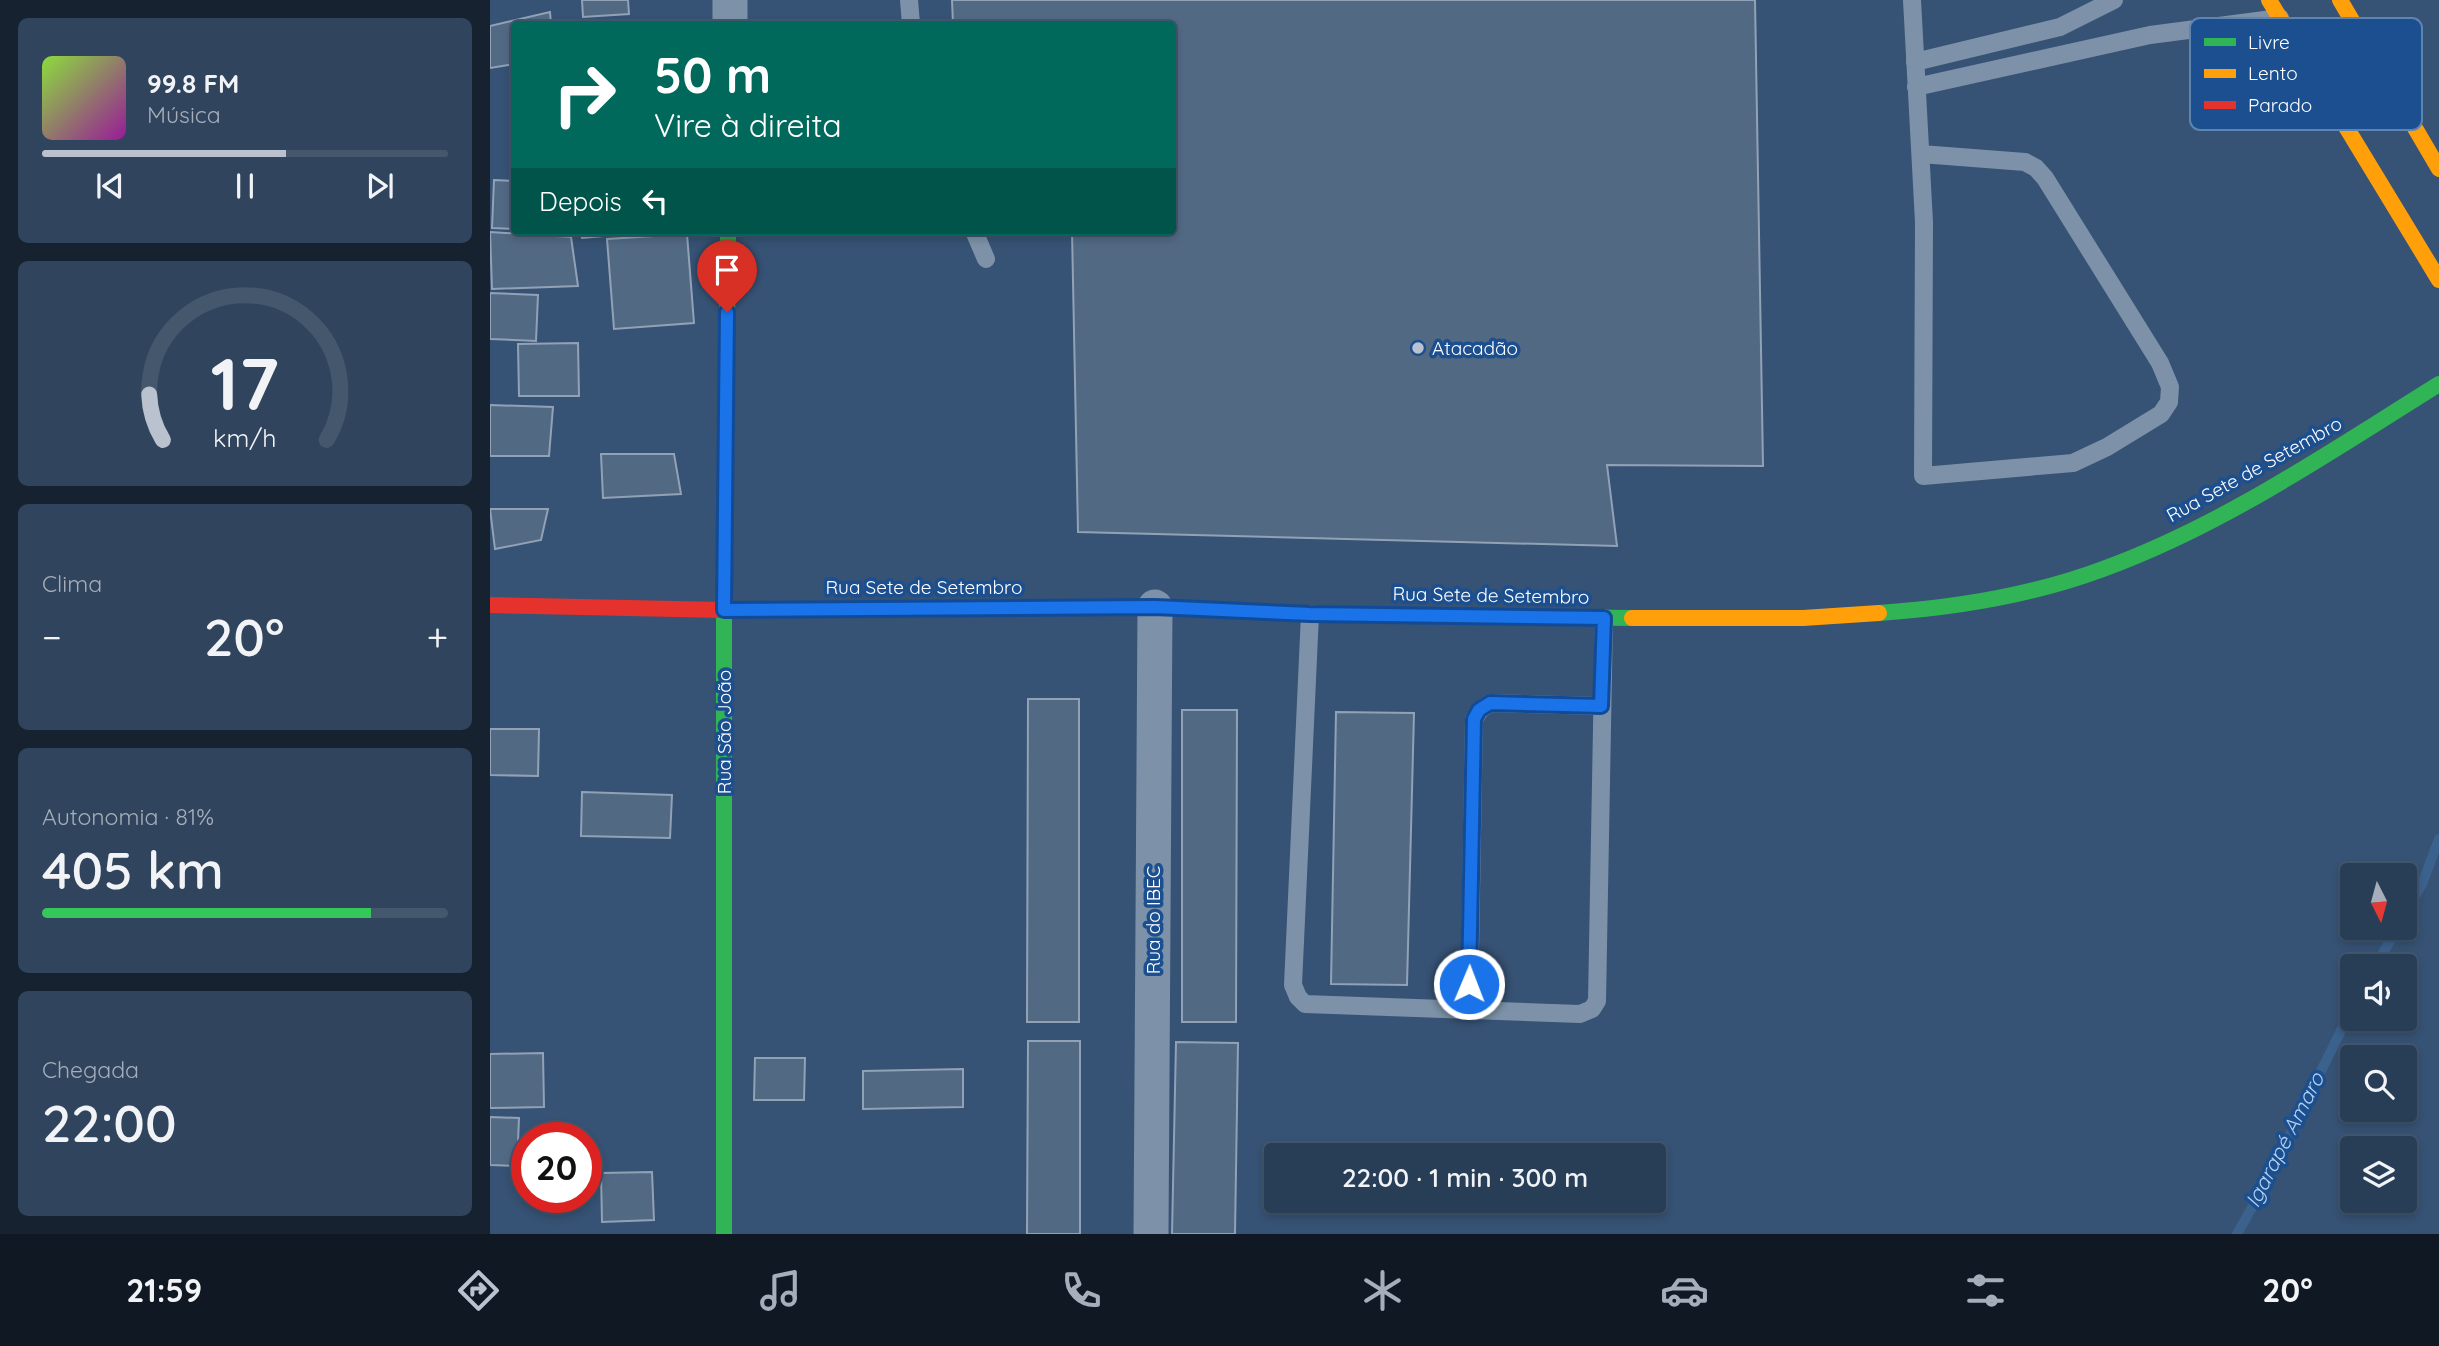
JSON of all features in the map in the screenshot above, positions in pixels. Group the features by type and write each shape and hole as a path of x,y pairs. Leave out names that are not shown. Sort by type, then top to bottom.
{"street":[{"path":"730,0 730,21"},
{"path":"2269,0 2280,18"},
{"path":"2340,0 2351,18"},
{"path":"2348,130 2439,281"},
{"path":"2416,130 2439,169"},
{"name":"Rua São João","path":"724,1234 724,610 728,235"},
{"name":"Rua Sete de Setembro","path":"490,605 724,610 1155,607 1310,614 1604,618 1803,618 1912,611 2017,594 2103,569 2198,528 2290,477 2439,384"},
{"name":"Rua do IBEC","path":"1151,1234 1155,607"}],"lane":[{"path":"909,0 911,21"},
{"path":"1912,0 1924,222 1923,476 2073,463 2107,447 2161,414 2169,402 2169,387 2160,363 2052,189 2036,168 2025,162 1921,154"},
{"path":"1915,62 2060,27 2114,0"},
{"path":"1916,87 2150,35 2190,30"},
{"path":"977,235 986,259"},
{"path":"1310,614 1293,985 1297,997 1306,1004 1580,1014 1592,1009 1597,1001 1604,618"},
{"path":"1469,1010 1474,719 1479,710 1490,703 1601,706"}],"building":[{"path":"582,0 628,0 629,14 583,17"},
{"name":"Atacadão","path":"952,0 1755,0 1763,466 1607,465 1617,546 1078,532 1072,235 1176,235 1176,21 953,21"},
{"path":"550,12 551,21 511,21"},
{"path":"511,21 511,64 490,68 490,26"},
{"path":"494,180 511,181 511,229 492,228"},
{"path":"490,232 571,237 578,286 492,289"},
{"path":"582,235 617,235 582,238"},
{"path":"687,235 694,323 614,329 607,239"},
{"path":"490,293 538,295 536,341 490,339"},
{"path":"578,343 579,396 519,396 518,344"},
{"path":"490,405 553,407 549,456 490,456"},
{"path":"601,454 674,454 681,494 603,498"},
{"path":"490,509 548,509 541,540 495,549"},
{"path":"1028,699 1079,699 1079,1022 1027,1022"},
{"path":"1182,710 1237,710 1236,1022 1182,1022"},
{"path":"1336,712 1414,713 1407,985 1331,984"},
{"path":"490,729 539,729 538,776 490,775"},
{"path":"582,792 672,795 670,838 581,836"},
{"path":"1028,1041 1080,1041 1080,1234 1027,1234"},
{"path":"1176,1042 1238,1043 1235,1234 1172,1234"},
{"path":"543,1053 544,1107 490,1108 490,1054"},
{"path":"755,1058 805,1058 804,1100 754,1100"},
{"path":"963,1069 963,1107 863,1109 863,1071"},
{"path":"490,1117 519,1118 519,1122 511,1122 511,1166 490,1165"},
{"path":"652,1172 654,1220 602,1222 602,1173"}],"waterway":[{"name":"Igarapé Amaro","path":"2417,893 2439,839"},
{"name":"Igarapé Amaro","path":"2383,954 2390,940"},
{"name":"Igarapé Amaro","path":"2237,1234 2268,1179 2341,1031"}],"traffic: fast":[{"path":"724,1234 724,610 728,235"},
{"path":"1879,613 1936,608 2021,593 2076,578 2148,551 2276,485 2439,384"},
{"path":"816,609 1155,607 1310,614 1632,618"}],"traffic: slow":[{"path":"2269,0 2280,18"},
{"path":"2340,0 2351,18"},
{"path":"2348,130 2439,280"},
{"path":"2416,130 2439,169"},
{"path":"1632,618 1803,618 1879,613"}],"traffic: jam":[{"path":"490,605 724,610 816,609"}],"place":[{"name":"Atacadão","path":"1418,348"}],"route":[{"path":"727,312 724,610 1155,607 1310,614 1604,618 1601,706 1490,703 1479,710 1474,719 1469,984"}]}
